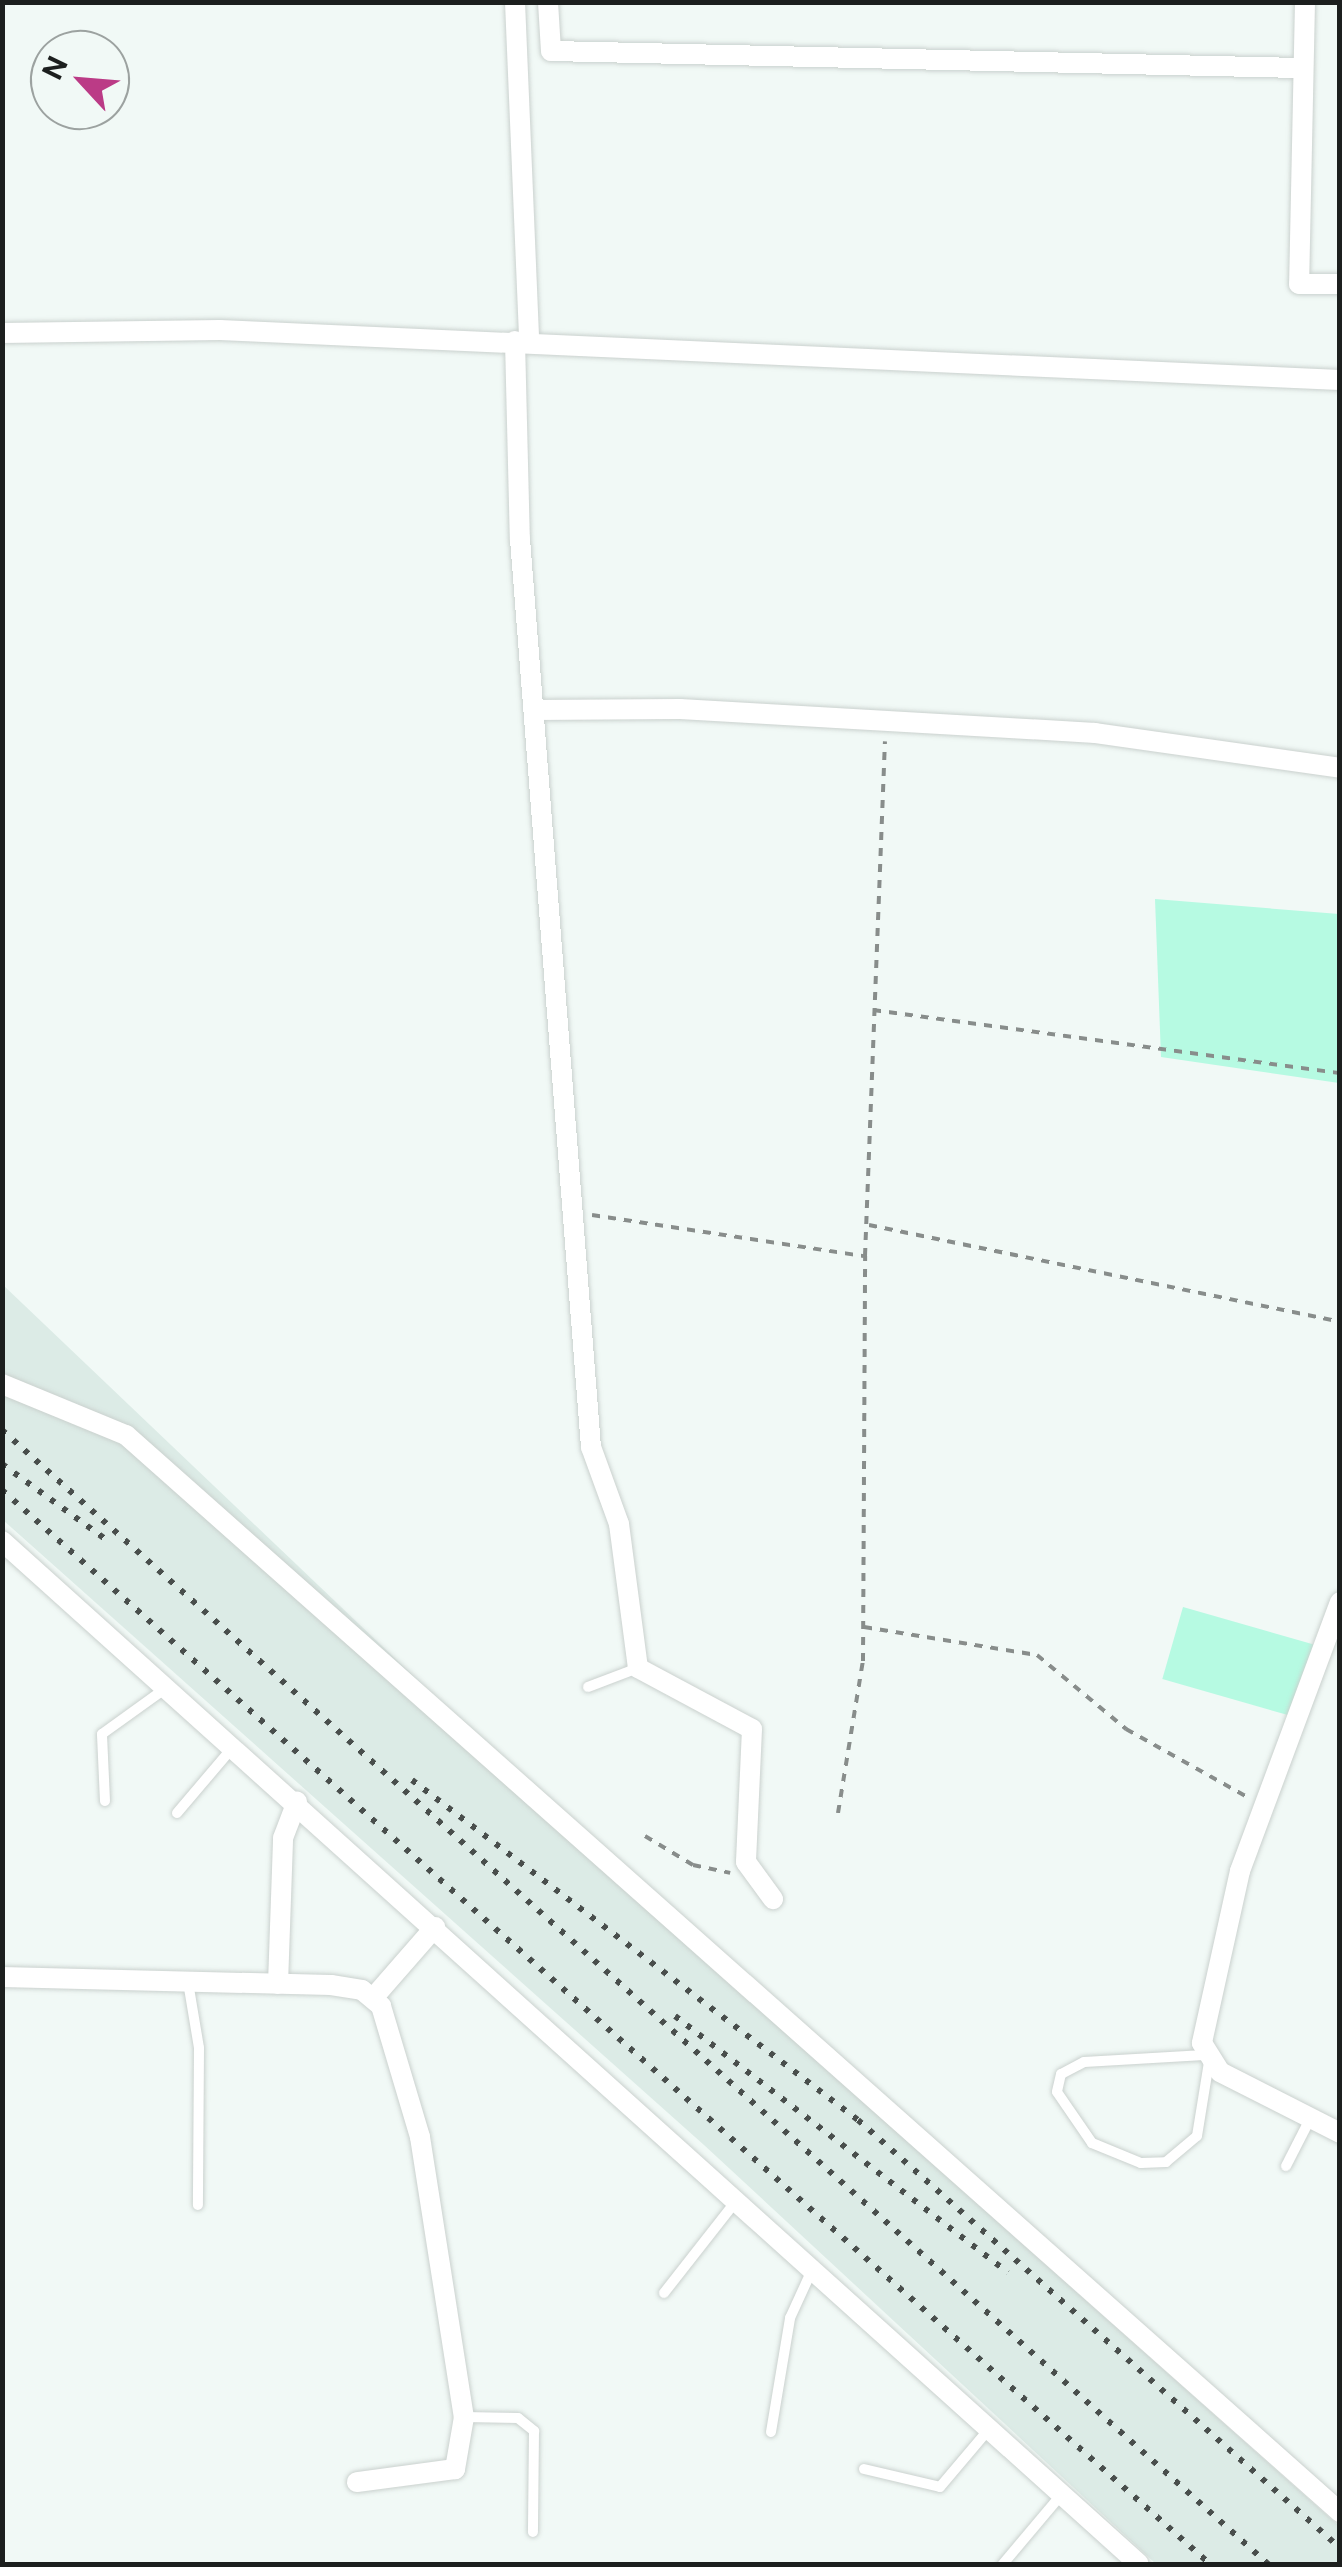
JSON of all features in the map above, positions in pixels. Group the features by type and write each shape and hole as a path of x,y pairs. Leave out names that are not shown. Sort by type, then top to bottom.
{"street":[{"path":"515,2 534,710 591,1447 619,1524 638,1668 733,1710 752,1729 750,1876 773,1899"},
{"path":"548,2 552,51 1303,68"},
{"path":"1305,2 1298,284 1340,284"},
{"path":"2,332 522,341 1340,380"},
{"path":"534,710 886,721 1096,733 1340,768"},
{"path":"2,1384 126,1434 1340,2512"},
{"path":"2,1541 297,1802 1139,2564"},
{"path":"1340,1602 1231,1906 1207,2058 1308,2121 1340,2133"},
{"path":"278,1984 283,1838 297,1802"},
{"path":"374,1997 435,1927"},
{"path":"2,1977 352,1987 374,1997 393,2029 420,2137 464,2417 455,2469 357,2482"}],"lane":[{"path":"588,1687 638,1668"},
{"path":"104,1801 102,1734 166,1688"},
{"path":"177,1813 234,1746"},
{"path":"188,1982 199,2048 198,2205"},
{"path":"1207,2058 1197,2136 1166,2162 1130,2160 1092,2142 1057,2092 1061,2074 1084,2062 1207,2058"},
{"path":"1286,2166 1308,2121"},
{"path":"664,2292 737,2200"},
{"path":"771,2432 790,2318 813,2269"},
{"path":"464,2417 518,2418 534,2431 533,2532"},
{"path":"864,2469 940,2487 990,2428"},
{"path":"1003,2564 1062,2494"}],"path":[{"path":"838,1813 864,1627 865,1256 886,721"},
{"path":"873,1010 1340,1073"},
{"path":"572,1212 865,1256"},
{"path":"869,1224 1340,1322"},
{"path":"864,1627 1037,1654 1126,1729 1264,1807"},
{"path":"645,1836 693,1865 750,1876"}],"shaded area":[{"path":"2,1284 826,2069 1339,2526 1339,2564 1156,2564 704,2145 3,1520"}],"green space":[{"path":"1155,899 1339,914 1339,1083 1161,1057"},
{"path":"1183,1607 1314,1644 1293,1717 1162,1679"}],"railway":[{"path":"2,1430 1268,2564"},
{"path":"2,1464 108,1541"},
{"path":"2,1490 1210,2564"},
{"path":"412,1780 858,2120 1340,2548"},
{"path":"675,2016 1008,2272"}]}
